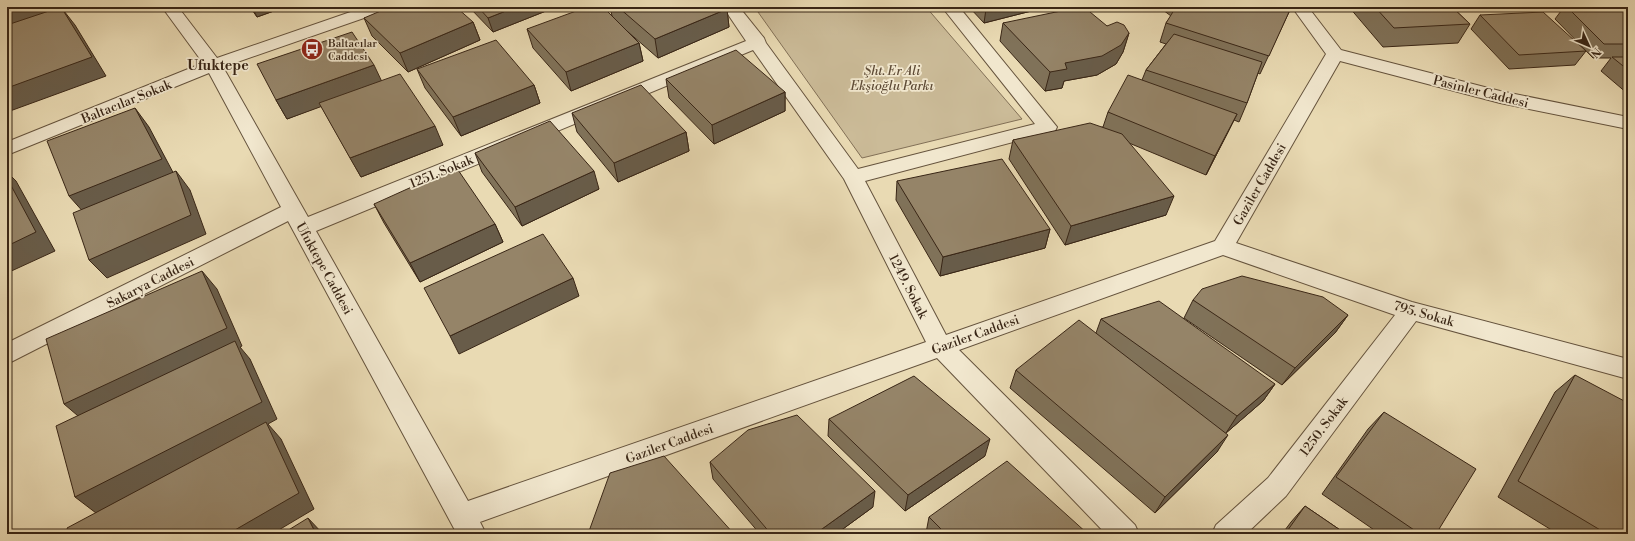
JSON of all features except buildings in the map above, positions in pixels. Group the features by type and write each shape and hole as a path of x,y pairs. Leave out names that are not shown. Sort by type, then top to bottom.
{"street":[{"name":"Ufuktepe Caddesi","path":"170,7 212,65 467,525"},
{"name":"Baltacılar Sokak","path":"7,149 212,65 382,7"},
{"name":"1249. Sokak","path":"731,7 758,42 853,177 940,346 1124,534"},
{"path":"853,177 1048,127 950,7"},
{"path":"1300,7 1335,54"},
{"name":"1251. Sokak","path":"298,219 758,42"},
{"name":"Pasinler Caddesi","path":"1335,54 1500,97 1628,123"},
{"name":"Gaziler Caddesi","path":"467,525 940,346 1223,247 1335,54"},
{"name":"Sakarya Caddesi","path":"7,354 298,219"},
{"name":"795. Sokak","path":"1223,247 1411,311 1628,369"},
{"name":"1250. Sokak","path":"1226,534 1277,487 1411,311"}],"green space":[{"name":"Şht. Er Ali Ekşioğlu Parkı","path":"781,7 926,7 1022,119 862,158 758,12"}],"place":[{"name":"Baltacılar Caddesi","path":"312,49"}],"district":[{"name":"Ufuktepe","path":"218,65"}]}
